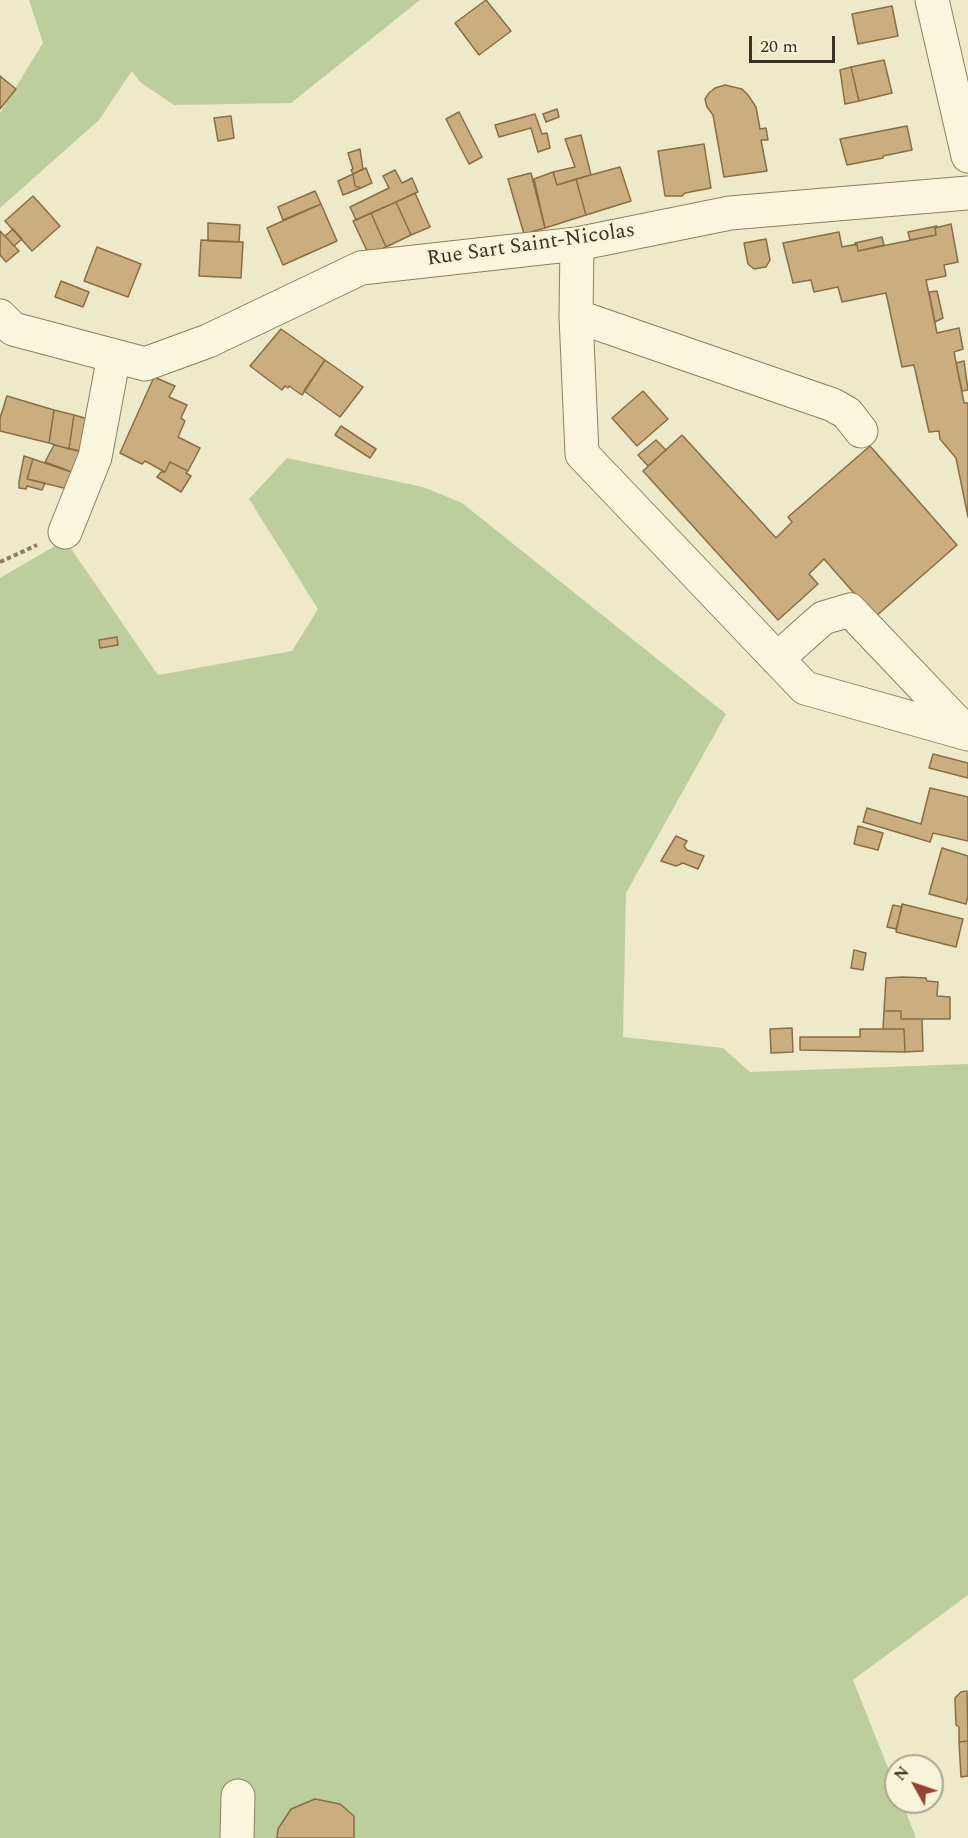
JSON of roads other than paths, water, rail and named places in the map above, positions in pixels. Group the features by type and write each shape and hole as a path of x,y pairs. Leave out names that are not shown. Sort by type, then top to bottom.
{"street":[{"path":"932,0 968,156"},
{"name":"Rue Sart Saint-Nicolas","path":"0,316 13,329 145,364 208,341 361,268 577,244 730,213 968,193"},
{"path":"577,244 576,316 582,454 805,688 967,734"},
{"path":"576,316 833,405 847,412 861,431"},
{"path":"65,532 95,457 114,356"},
{"path":"777,659 823,618 850,610 967,734"},
{"path":"237,1838 238,1796"}]}
